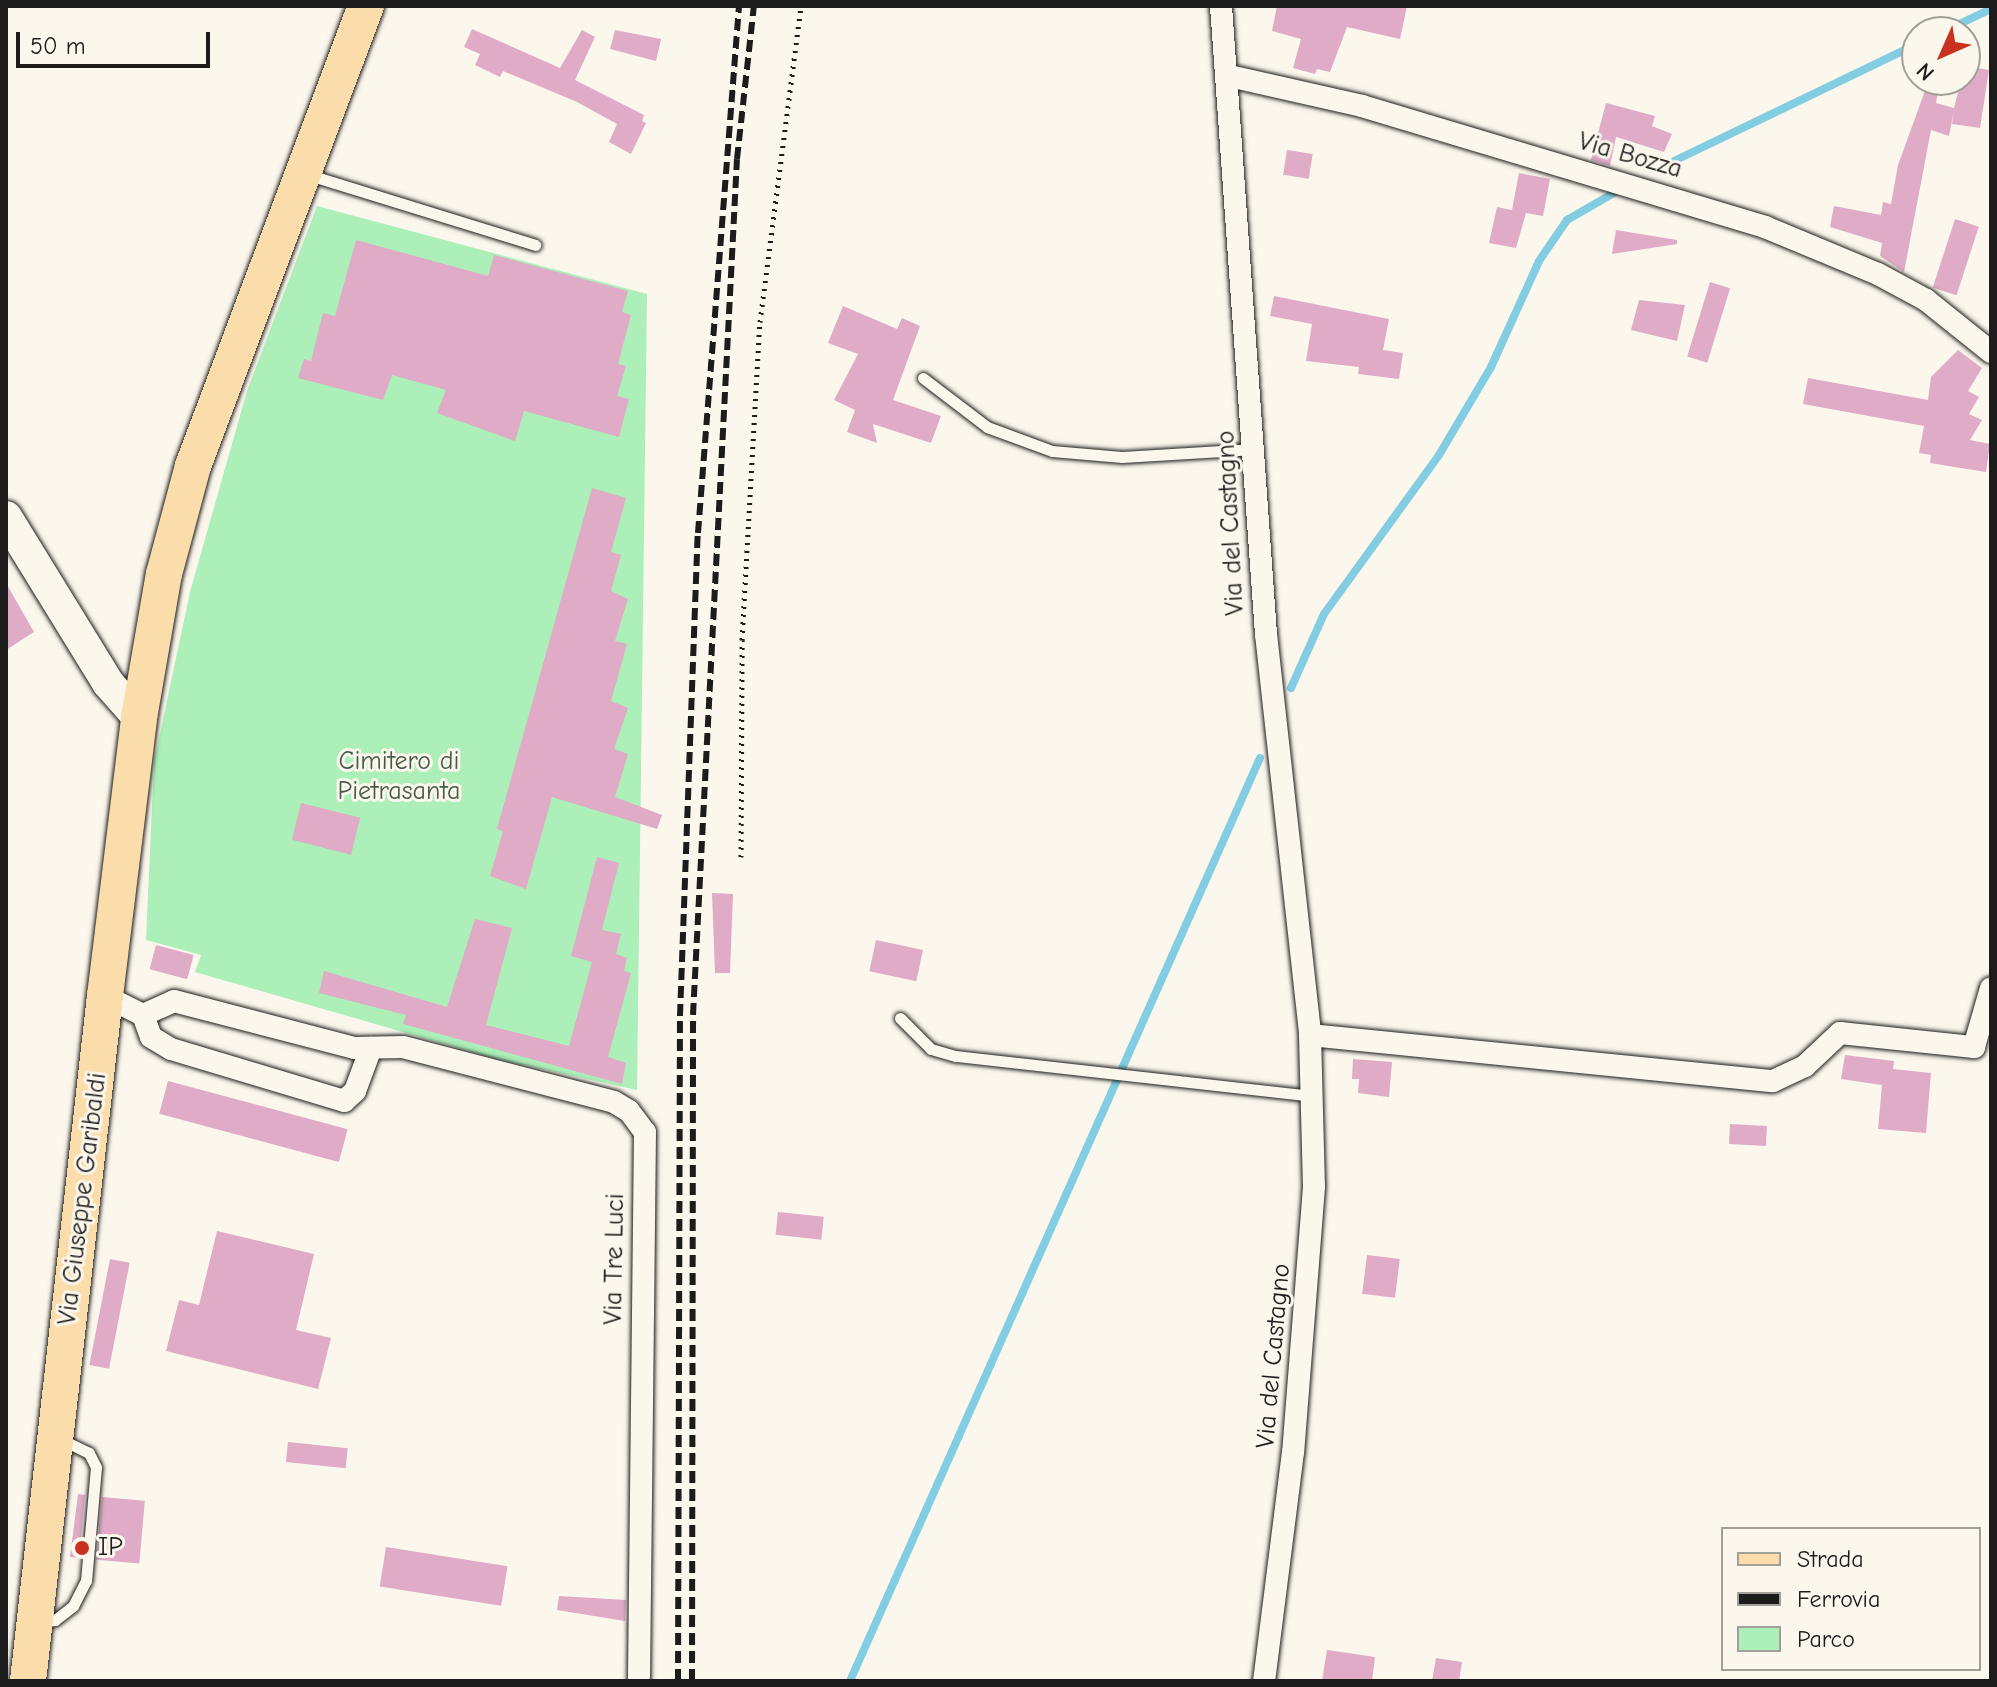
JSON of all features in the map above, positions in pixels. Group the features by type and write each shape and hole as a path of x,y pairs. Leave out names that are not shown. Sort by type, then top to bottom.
{"main road":[{"name":"Via Giuseppe Garibaldi","path":"28,1681 139,718 164,574 193,466 366,6"}],"street":[{"name":"Via del Castagno","path":"1221,6 1229,76 1256,449 1266,634 1310,1035 1311,1271 1264,1681"},
{"name":"Via Bozza","path":"1229,76 1362,106 1765,227 1890,281 1926,300 1991,352"},
{"path":"6,517 108,683 139,718"},
{"path":"1310,1035 1773,1081 1805,1066 1840,1033 1974,1047 1991,988"},
{"path":"105,996 143,1015 151,1037 171,1049 344,1101 355,1091 371,1048"},
{"name":"Via Tre Luci","path":"143,1015 174,1001 371,1048 403,1047 614,1102 629,1111 645,1132 639,1681"}],"lane":[{"path":"302,173 535,245"},
{"path":"923,378 987,427 1052,451 1122,457 1256,449"},
{"path":"900,1018 931,1049 956,1056 1311,1096"}],"path":[{"path":"741,857 742,640 760,322 801,6"}],"green space":[{"name":"Cimitero di Pietrasanta","path":"317,206 647,294 637,1090 500,1060 195,972 201,955 146,940 154,762 190,592 247,391"}],"building":[{"path":"1277,6 1407,6 1400,39 1347,27 1330,72 1317,69 1315,74 1293,68 1301,39 1272,31"},
{"path":"472,29 560,68 582,30 595,37 575,80 644,115 642,121 646,123 631,154 609,142 617,124 577,102 503,71 500,77 475,65 480,54 464,47"},
{"path":"615,30 661,39 656,61 610,49"},
{"path":"1981,69 1989,70 1980,128 1952,124 1954,111 1949,136 1931,130 1904,272 1880,256 1882,243 1830,227 1834,206 1881,215 1883,202 1891,204 1898,165 1923,96 1937,96 1936,103 1954,108 1957,96 1981,96"},
{"path":"1606,103 1655,116 1652,126 1672,134 1664,152 1616,137 1610,166 1591,160"},
{"path":"1287,150 1313,154 1309,179 1283,175"},
{"path":"1519,173 1550,179 1543,216 1526,213 1516,248 1489,243 1497,207 1512,210"},
{"path":"1955,219 1979,227 1957,295 1933,287"},
{"path":"1616,230 1677,240 1677,244 1612,254"},
{"path":"356,240 488,276 494,255 628,291 622,312 631,315 618,364 626,366 617,396 629,399 619,437 524,411 515,441 437,413 446,390 392,375 383,400 298,378 304,359 311,361 323,313 335,316"},
{"path":"1710,282 1730,288 1707,363 1687,357"},
{"path":"1274,296 1389,319 1383,350 1403,353 1399,379 1358,374 1359,367 1306,361 1312,324 1270,316"},
{"path":"1639,300 1685,305 1677,341 1631,330"},
{"path":"843,306 897,329 902,318 920,326 893,400 941,416 931,443 873,424 877,443 847,432 855,410 834,400 858,354 828,343"},
{"path":"1958,350 1982,368 1968,391 1979,397 1969,414 1982,420 1970,440 1990,444 1986,472 1930,463 1931,455 1919,453 1924,426 1803,404 1808,378 1928,400 1931,377"},
{"path":"592,488 626,498 611,552 621,555 611,591 628,599 615,641 627,644 611,701 628,708 614,749 628,754 615,797 662,815 657,829 552,797 526,889 490,876 503,831 497,829"},
{"path":"6,583 34,632 6,650"},
{"path":"301,803 360,818 351,855 292,840"},
{"path":"597,857 619,863 602,930 621,934 616,954 627,958 624,971 631,973 608,1057 626,1063 622,1084 403,1024 406,1015 319,993 324,971 447,1007 475,919 512,928 486,1025 569,1046 592,962 571,956"},
{"path":"712,893 733,894 730,973 715,973"},
{"path":"876,940 923,950 916,981 869,971"},
{"path":"156,945 194,955 187,979 150,969"},
{"path":"1845,1055 1894,1061 1893,1069 1931,1073 1926,1133 1878,1129 1882,1085 1841,1079"},
{"path":"1353,1059 1392,1062 1389,1097 1358,1093 1359,1079 1352,1079"},
{"path":"168,1081 348,1129 339,1162 159,1114"},
{"path":"1730,1124 1767,1126 1766,1146 1729,1144"},
{"path":"778,1212 824,1217 821,1240 776,1235"},
{"path":"217,1231 314,1254 296,1330 331,1338 318,1389 166,1351 179,1300 199,1305"},
{"path":"1367,1255 1400,1259 1395,1298 1362,1294"},
{"path":"110,1259 130,1263 109,1369 89,1365"},
{"path":"288,1442 348,1448 346,1468 286,1462"},
{"path":"78,1494 85,1495 79,1558 70,1557"},
{"path":"102,1497 145,1501 139,1564 97,1560"},
{"path":"386,1547 507,1566 501,1606 380,1587"},
{"path":"559,1596 626,1600 625,1621 557,1610"},
{"path":"1327,1650 1375,1657 1372,1681 1322,1681"},
{"path":"1436,1658 1462,1662 1459,1681 1432,1681"}],"waterway":[{"path":"1976,16 1991,9"},
{"path":"1674,161 1901,52"},
{"path":"1291,688 1324,614 1439,455 1491,367 1539,261 1567,220 1614,193"},
{"path":"850,1681 1260,758"}],"railway":[{"path":"678,1681 680,1016 698,533 739,6"},
{"path":"692,1681 693,1015 737,159 754,6"}],"place":[{"name":"IP","path":"82,1548"}]}
